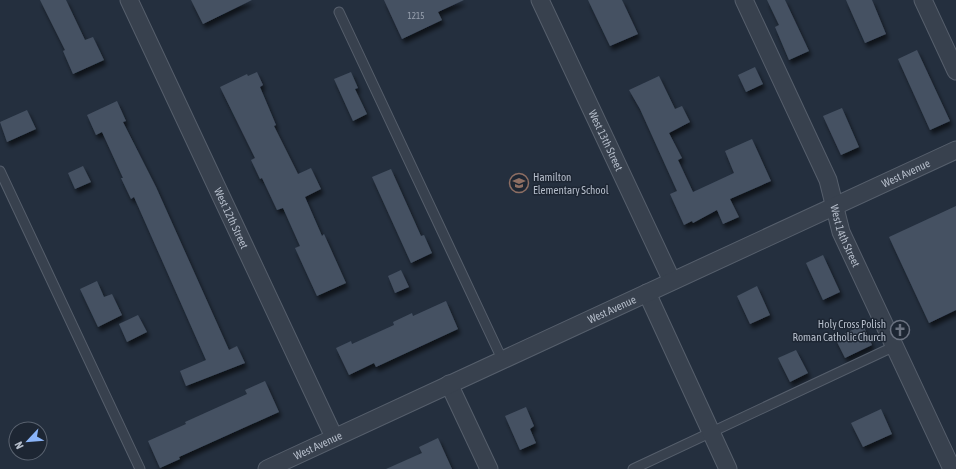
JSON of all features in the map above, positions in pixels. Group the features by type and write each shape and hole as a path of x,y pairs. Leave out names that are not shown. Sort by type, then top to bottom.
{"street":[{"name":"West 12th Street","path":"129,0 334,437"},
{"name":"West 13th Street","path":"540,0 672,281"},
{"name":"West 14th Street","path":"744,0 828,180 836,205 840,232 952,469"},
{"path":"923,0 956,70"},
{"name":"West Avenue","path":"267,469 956,150"},
{"path":"647,293 728,469"},
{"path":"449,384 489,469"}],"lane":[{"path":"339,12 502,359"},
{"path":"0,171 140,469"},
{"path":"633,469 895,346"}],"building":[{"path":"40,0 66,0 85,40 93,37 104,60 73,74 63,51 65,50"},
{"path":"191,0 252,0 203,24"},
{"path":"384,0 464,0 438,12 442,20 402,39"},
{"path":"588,0 622,0 638,34 610,46"},
{"path":"767,0 785,0 809,51 789,60 775,27 779,25"},
{"path":"846,0 872,0 886,34 865,43"},
{"path":"917,50 950,121 930,130 898,59"},
{"path":"755,67 763,84 746,92 738,75"},
{"path":"257,72 263,85 260,87 276,125 274,126 298,174 311,168 321,189 305,197 322,236 324,234 346,283 317,296 295,248 300,246 283,208 277,210 262,178 260,179 251,160 255,158 220,87 247,74 248,76"},
{"path":"351,72 358,88 355,89 367,114 353,121 334,79"},
{"path":"659,76 675,109 682,106 690,122 669,133 682,158 678,160 693,192 734,173 725,151 752,139 771,181 730,199 739,217 723,224 717,210 693,223 692,221 684,225 670,194 677,191 640,109 629,90"},
{"path":"117,101 126,121 123,122 156,187 229,350 237,346 245,363 186,386 180,371 206,360 134,197 131,199 102,132 96,135 87,115"},
{"path":"842,108 859,147 841,155 823,116"},
{"path":"27,110 36,129 7,142 0,122"},
{"path":"83,166 91,182 75,189 68,173"},
{"path":"391,169 421,236 424,235 432,253 411,263 372,177"},
{"path":"956,206 956,310 929,323 889,237"},
{"path":"823,255 840,292 823,300 806,263"},
{"path":"401,270 409,287 395,293 388,276"},
{"path":"97,281 104,297 112,294 122,315 98,327 80,289"},
{"path":"757,286 770,315 750,324 737,296"},
{"path":"446,301 458,329 376,367 374,363 349,375 336,348 351,341 352,344 394,325 393,322 412,313 413,316"},
{"path":"138,315 147,332 127,342 119,324"},
{"path":"863,325 872,345 845,358 835,338"},
{"path":"796,350 808,373 790,382 778,358"},
{"path":"265,381 279,412 179,457 180,459 160,468 148,441 186,424 185,422 247,394 245,390"},
{"path":"526,407 534,426 530,429 536,443 520,450 505,416"},
{"path":"881,409 892,434 863,447 851,423"},
{"path":"438,438 452,469 386,469 422,453 419,447"}],"place":[{"name":"Hamilton Elementary School","path":"519,183"},
{"name":"Holy Cross Polish Roman Catholic Church","path":"900,330"}]}
